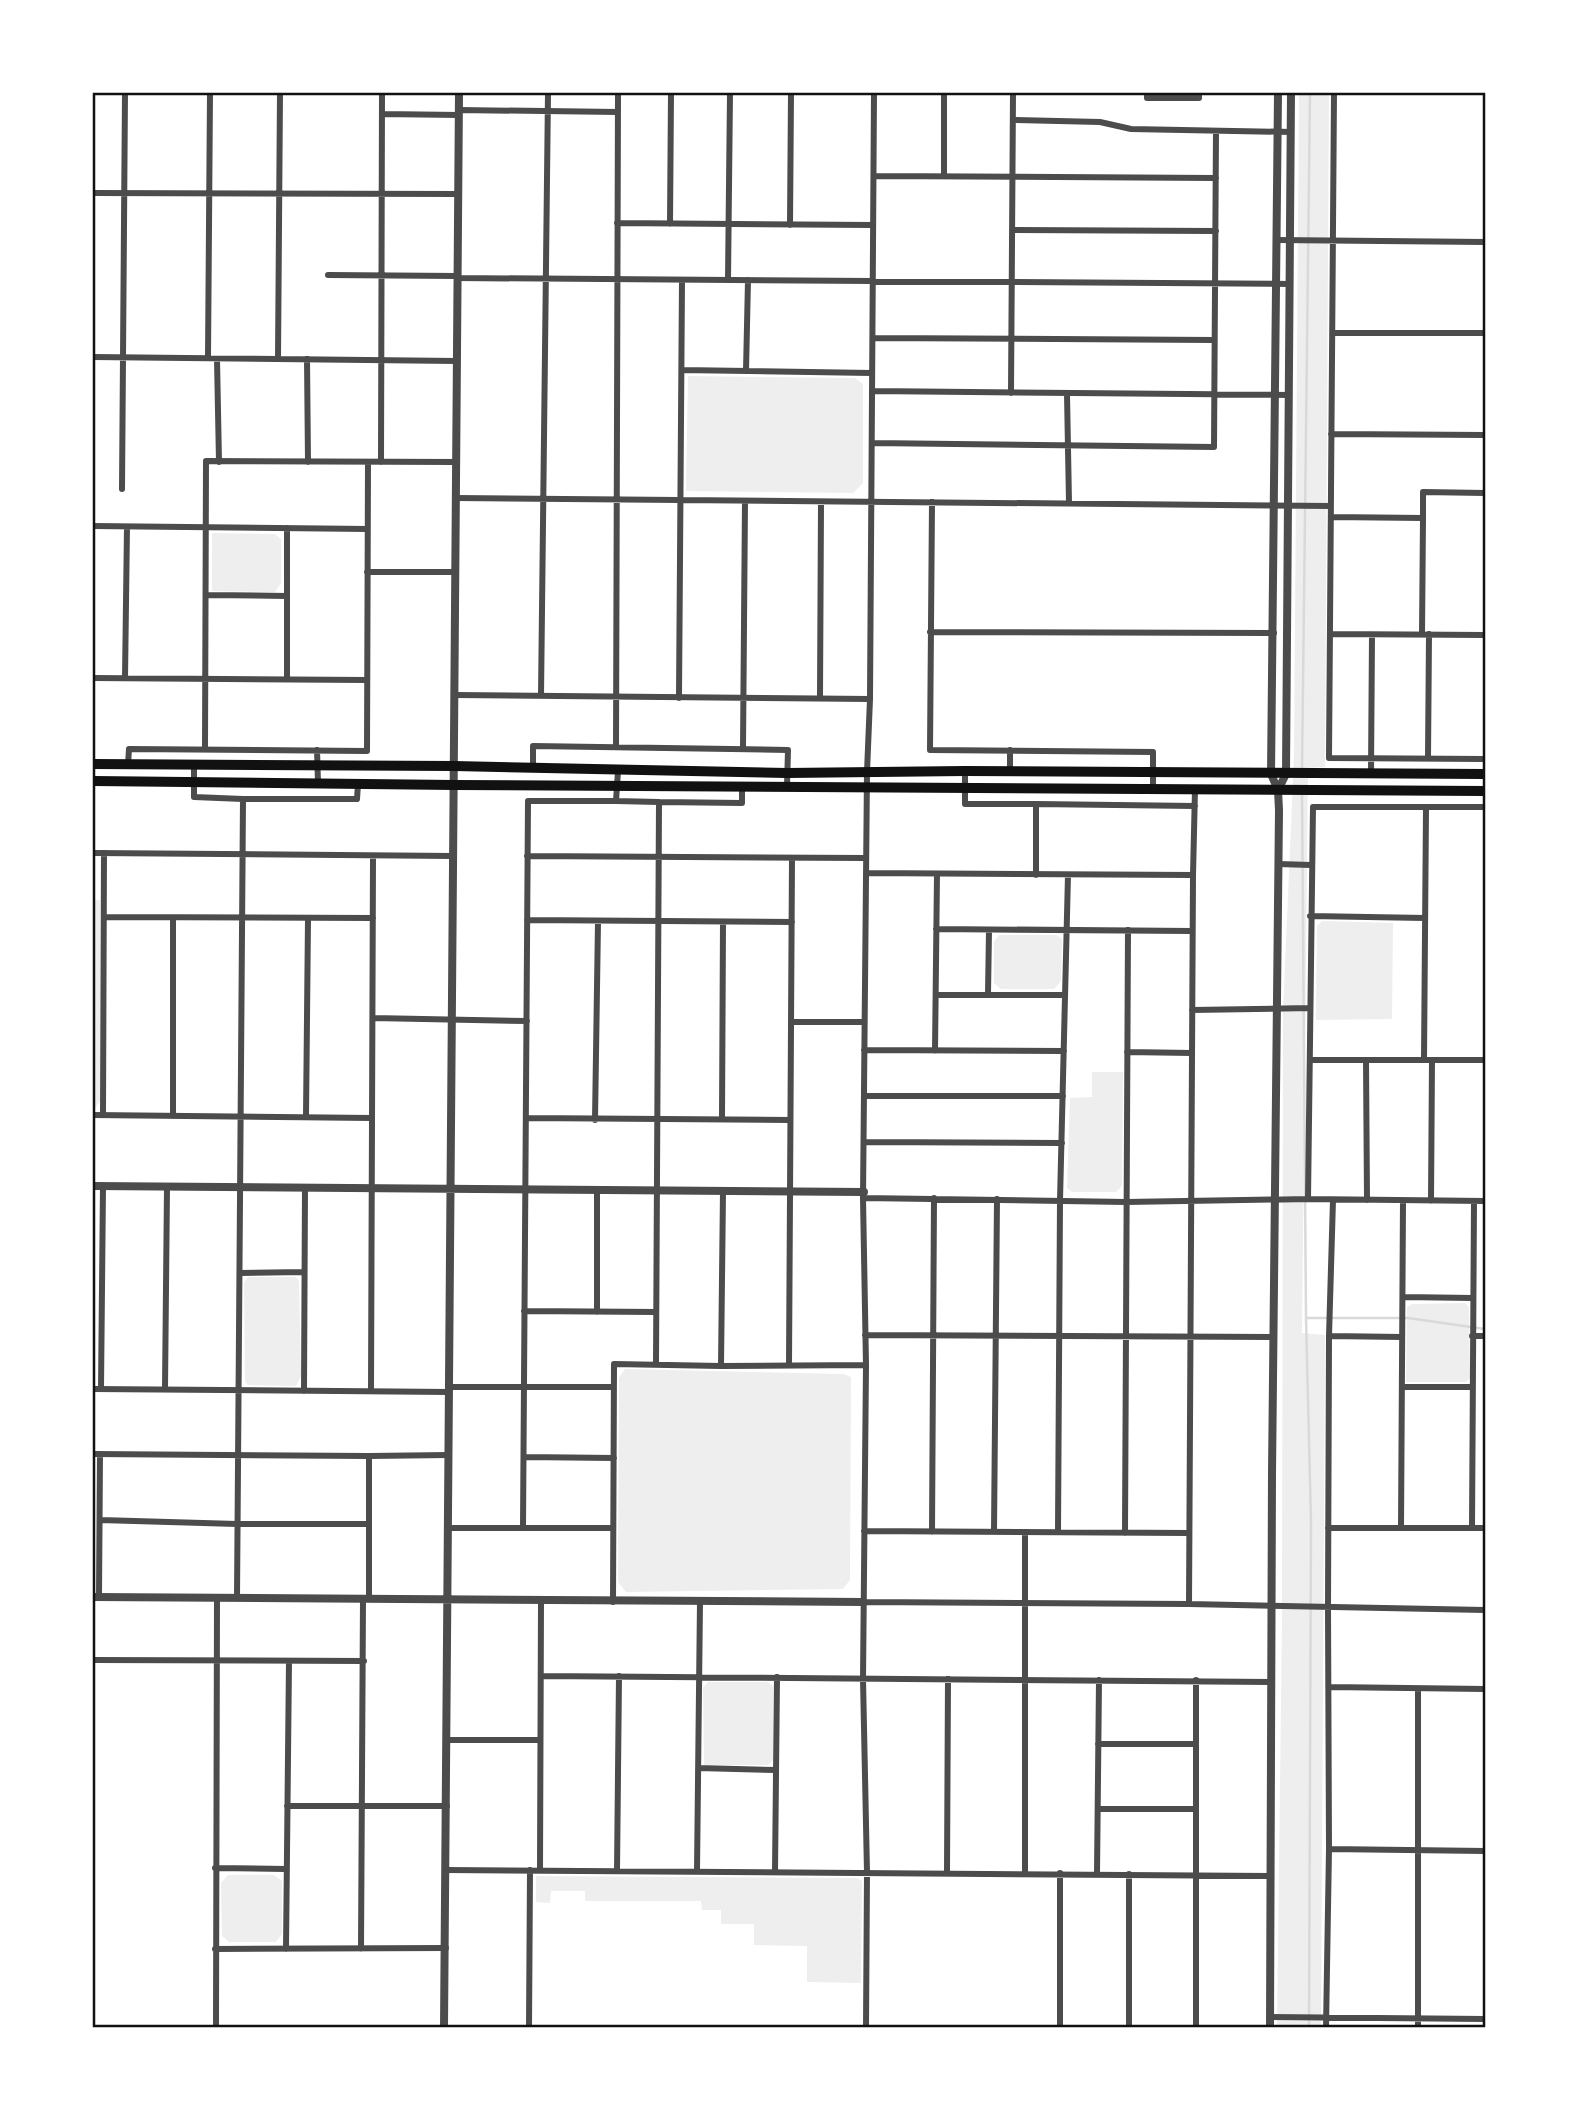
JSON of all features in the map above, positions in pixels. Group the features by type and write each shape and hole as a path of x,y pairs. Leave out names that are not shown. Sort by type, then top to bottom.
{"main road":[{"path":"93,764 454,766 787,774 965,771 1485,774"},
{"path":"93,781 1485,791"}],"street":[{"path":"122,489 125,93"},
{"path":"208,358 210,93"},
{"path":"278,359 280,93"},
{"path":"381,462 382,93"},
{"path":"444,2028 459,93"},
{"path":"541,696 548,93"},
{"path":"616,747 618,93"},
{"path":"670,224 671,93"},
{"path":"728,280 730,93"},
{"path":"790,225 791,93"},
{"path":"866,2028 867,1872 863,1679 866,1365 864,1022 870,699 874,93"},
{"path":"944,93 944,176"},
{"path":"1011,393 1013,93"},
{"path":"1147,93 1147,97 1199,98 1199,93"},
{"path":"1270,2028 1278,864 1278,790 1271,774 1278,93"},
{"path":"1278,790 1286,774 1291,93"},
{"path":"1334,93 1329,758 1485,759"},
{"path":"382,114 618,112"},
{"path":"1013,120 1100,122 1131,129 1291,132"},
{"path":"872,443 1214,447 1216,131"},
{"path":"874,176 1216,178"},
{"path":"93,192 458,194"},
{"path":"617,223 873,225"},
{"path":"1012,230 1216,231"},
{"path":"1276,240 1485,242"},
{"path":"328,275 1290,284"},
{"path":"678,698 682,280"},
{"path":"746,371 748,280"},
{"path":"1333,333 1485,333"},
{"path":"873,338 1214,341"},
{"path":"93,357 457,361"},
{"path":"217,359 219,462"},
{"path":"307,359 308,462"},
{"path":"682,370 872,373"},
{"path":"872,391 1289,395"},
{"path":"1068,394 1069,503"},
{"path":"1331,434 1485,435"},
{"path":"205,749 206,461 457,462"},
{"path":"128,765 129,749 367,751 368,462"},
{"path":"1428,758 1423,492 1485,493"},
{"path":"456,498 1331,506"},
{"path":"743,749 745,501"},
{"path":"932,502 930,750 1153,752 1153,788"},
{"path":"820,698 821,503"},
{"path":"1331,517 1423,518"},
{"path":"93,526 368,529"},
{"path":"125,678 127,527"},
{"path":"287,679 288,528"},
{"path":"367,572 455,572"},
{"path":"207,595 287,596"},
{"path":"930,632 1274,633"},
{"path":"1330,634 1485,635"},
{"path":"1371,774 1372,635"},
{"path":"93,678 367,680"},
{"path":"455,695 870,699"},
{"path":"533,768 533,746 788,750 787,786"},
{"path":"317,750 318,783"},
{"path":"1010,750 1010,772"},
{"path":"194,765 194,797 357,799 358,784"},
{"path":"617,801 618,771"},
{"path":"965,771 965,804 1195,806"},
{"path":"523,1528 528,801 742,803 742,785"},
{"path":"1188,1604 1195,789"},
{"path":"1370,791 1371,807"},
{"path":"237,1598 243,799"},
{"path":"656,1364 659,802"},
{"path":"1036,804 1037,875"},
{"path":"1308,1199 1313,807 1485,807"},
{"path":"1426,808 1425,918 1432,1201"},
{"path":"93,853 453,856"},
{"path":"103,1115 104,853"},
{"path":"371,1391 373,856"},
{"path":"527,856 866,858"},
{"path":"789,1365 792,858"},
{"path":"1278,864 1311,865"},
{"path":"866,873 1193,875"},
{"path":"935,1051 937,874"},
{"path":"1058,1532 1060,1200 1068,875"},
{"path":"1310,916 1425,918"},
{"path":"105,917 373,918"},
{"path":"173,919 173,1116"},
{"path":"306,1117 308,919"},
{"path":"527,920 792,922"},
{"path":"595,1119 598,922"},
{"path":"722,1119 723,922"},
{"path":"936,929 1192,931"},
{"path":"988,994 989,930"},
{"path":"1125,1533 1128,930"},
{"path":"936,995 1065,995"},
{"path":"1192,1010 1310,1008"},
{"path":"373,1018 527,1021"},
{"path":"791,1022 864,1022"},
{"path":"864,1050 1064,1051"},
{"path":"1127,1052 1192,1053"},
{"path":"1310,1060 1485,1060"},
{"path":"1366,1060 1367,1200"},
{"path":"864,1096 1063,1096"},
{"path":"93,1115 372,1118"},
{"path":"527,1118 790,1120"},
{"path":"864,1142 1062,1143"},
{"path":"93,1186 790,1191 934,1198 1126,1202 1308,1199 1485,1201"},
{"path":"101,1389 103,1186"},
{"path":"165,1389 167,1187"},
{"path":"304,1391 305,1188"},
{"path":"597,1189 597,1311"},
{"path":"721,1366 723,1191"},
{"path":"932,1532 934,1198"},
{"path":"994,1532 997,1199"},
{"path":"1326,2028 1329,1849 1329,1336 1333,1200"},
{"path":"1401,1528 1403,1200"},
{"path":"1472,1528 1474,1201"},
{"path":"240,1273 304,1272"},
{"path":"1403,1297 1473,1298"},
{"path":"524,1311 656,1312"},
{"path":"865,1335 1274,1337"},
{"path":"1329,1336 1402,1337"},
{"path":"1472,1336 1485,1336"},
{"path":"612,1602 614,1364 866,1365"},
{"path":"93,1389 371,1391 614,1387"},
{"path":"1402,1387 1472,1387"},
{"path":"448,1455 369,1457 96,1454 100,1520 96,1597 1188,1604 1485,1610"},
{"path":"361,1949 369,1457"},
{"path":"524,1457 614,1458"},
{"path":"100,1520 369,1524"},
{"path":"449,1528 613,1528"},
{"path":"1328,1528 1485,1528"},
{"path":"864,1531 1189,1533"},
{"path":"1025,1532 1025,1873"},
{"path":"216,2028 217,1598"},
{"path":"540,1870 541,1600"},
{"path":"697,1871 700,1601"},
{"path":"93,1660 364,1661"},
{"path":"286,1949 289,1661"},
{"path":"541,1676 1271,1682"},
{"path":"617,1871 619,1676"},
{"path":"775,1872 777,1677"},
{"path":"947,1873 948,1679"},
{"path":"1097,1874 1099,1680"},
{"path":"1196,1680 1196,2028"},
{"path":"1329,1687 1485,1689"},
{"path":"1418,1689 1418,2028"},
{"path":"447,1740 540,1740"},
{"path":"1098,1744 1196,1744"},
{"path":"698,1768 776,1770"},
{"path":"287,1806 447,1806"},
{"path":"1098,1809 1195,1809"},
{"path":"1329,1849 1485,1851"},
{"path":"215,1868 286,1869"},
{"path":"446,1870 1270,1876"},
{"path":"529,2028 530,1870"},
{"path":"1060,1873 1060,2028"},
{"path":"1129,1874 1129,2028"},
{"path":"215,1949 446,1948"},
{"path":"1270,2017 1485,2019"}],"shaded area":[{"path":"1299,93 1329,93 1325,767 1308,768 1302,1333 1325,1335 1321,2028 1277,2028 1282,1623 1283,1011 1294,756"},
{"path":"688,376 855,378 863,384 863,483 853,493 686,491"},
{"path":"212,533 275,534 281,539 281,583 275,592 212,591"},
{"path":"93,900 100,900 100,1101 94,1110"},
{"path":"1322,921 1393,923 1392,1019 1316,1020 1317,926"},
{"path":"999,935 1057,935 1062,939 1061,981 1054,989 1001,989 994,983 994,942"},
{"path":"1092,1072 1123,1072 1122,1186 1116,1192 1072,1192 1067,1188 1070,1098 1092,1097"},
{"path":"248,1277 295,1277 299,1280 301,1376 296,1386 248,1385 245,1382 244,1283"},
{"path":"1465,1303 1469,1307 1470,1378 1466,1382 1406,1382 1407,1307 1412,1304"},
{"path":"625,1369 843,1374 851,1377 850,1580 843,1589 626,1592 618,1582 619,1378"},
{"path":"708,1682 768,1682 773,1687 773,1760 768,1765 704,1765 703,1688"},
{"path":"228,1875 274,1875 282,1881 282,1934 276,1942 229,1942 222,1936 221,1883"},
{"path":"536,1876 857,1878 862,1881 861,1983 807,1982 807,1946 754,1945 754,1924 721,1924 721,1910 702,1910 701,1901 585,1901 585,1891 551,1891 550,1903 536,1902"}],"waterway":[{"path":"1302,769 1310,93"},
{"path":"1302,793 1306,1318 1311,1522 1309,2028"},
{"path":"1306,1318 1408,1318 1485,1329"}]}
